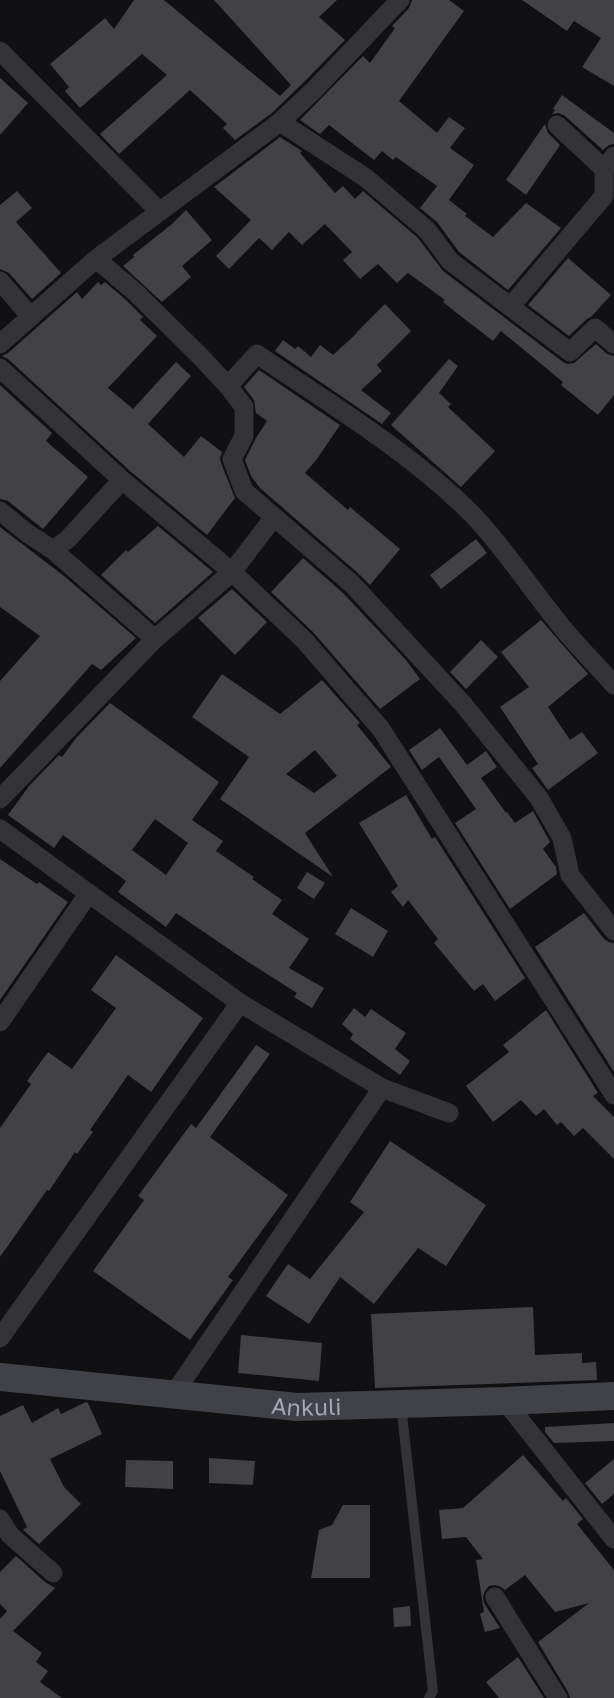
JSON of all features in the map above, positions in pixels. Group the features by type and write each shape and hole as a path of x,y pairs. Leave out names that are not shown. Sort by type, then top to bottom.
{"main road":[{"name":"Ankuli","path":"0,1377 297,1407 614,1396"}],"street":[{"path":"0,344 96,259 280,122 400,0"},
{"path":"0,51 159,211"},
{"path":"280,122 366,178 427,230 450,261 570,352 595,328 614,344"},
{"path":"510,307 604,196 609,163 557,125"},
{"path":"96,259 134,290 228,386 244,407 244,436 232,459 244,491 352,584 463,704 539,799 562,838 570,875 614,931"},
{"path":"0,281 31,317"},
{"path":"228,386 257,355 378,435 444,488 472,515 505,552 555,618 614,685"},
{"path":"0,368 122,480 232,572 304,640 380,729 614,1095"},
{"path":"53,550 68,539 122,480"},
{"path":"0,511 53,550 155,639"},
{"path":"0,799 155,639 232,572 274,517"},
{"path":"0,829 240,1003 382,1088 449,1113"},
{"path":"0,1022 89,893"},
{"path":"0,1338 240,1003"},
{"path":"173,1395 382,1088"},
{"path":"506,1401 614,1539"},
{"path":"0,1519 10,1535 53,1573"},
{"path":"495,1597 558,1698"}],"lane":[{"path":"401,1404 433,1691 429,1698"}],"building":[{"path":"134,0 164,0 280,96 291,85 214,0 337,0 319,17 345,40 272,113 235,140 223,128 227,124 190,90 119,154 100,134 167,75 142,54 80,108 65,91 69,87 50,64 105,18 114,29"},
{"path":"412,0 449,0 464,11 399,101 437,133 449,117 465,128 450,148 474,165 449,200 493,237 526,203 561,228 508,290 459,252 437,222 420,208 437,186 396,157 393,160 382,151 374,160 329,125 320,134 300,120 363,56 370,63 395,28 392,26 409,8"},
{"path":"522,0 614,0 614,86 582,67 601,38 574,21 567,31"},
{"path":"0,78 28,103 0,135"},
{"path":"562,95 614,133 614,144 603,150 565,116 552,114"},
{"path":"545,124 548,133 560,145 526,195 506,180"},
{"path":"280,137 302,151 300,153 335,193 343,186 355,199 363,191 418,238 443,271 563,362 574,363 596,344 607,354 614,356 614,395 598,415 501,331 493,341 408,273 397,283 378,264 360,279 343,260 352,252 325,224 302,245 289,232 272,250 259,238 229,269 216,256 251,220 214,187"},
{"path":"17,191 32,208 16,222 61,273 32,299 9,273 0,269 0,205"},
{"path":"186,210 212,240 182,266 191,277 162,302 123,266"},
{"path":"568,258 611,295 569,336 528,305"},
{"path":"98,282 101,285 105,282 126,300 143,317 140,320 157,336 108,388 133,409 176,362 191,376 148,424 184,457 201,436 222,452 221,463 235,498 207,535 130,471 2,356 77,292 82,299"},
{"path":"385,304 411,331 377,365 382,371 361,390 391,413 382,424 275,351 283,340 295,349 298,346 311,357 320,345 333,355"},
{"path":"449,359 458,366 439,393 451,404 448,407 495,451 461,487 391,425"},
{"path":"259,370 340,425 305,473 400,549 370,585 260,488 251,476 245,460 267,421 256,413 254,400 244,387"},
{"path":"0,385 52,433 46,441 88,477 43,529 8,501 0,499"},
{"path":"158,526 213,572 155,623 101,575 126,550 128,552"},
{"path":"0,527 64,576 136,638 101,670 92,664 0,768 0,681 40,636 0,607"},
{"path":"476,539 487,553 441,589 430,575"},
{"path":"303,558 343,593 406,660 420,679 380,709 313,632 271,592"},
{"path":"232,589 267,622 235,655 198,618"},
{"path":"541,620 588,674 548,707 570,740 582,732 598,753 548,790 532,768 538,764 500,707 529,687 501,652"},
{"path":"481,640 498,657 466,689 450,672"},
{"path":"222,674 280,714 322,680 360,723 357,725 391,767 305,833 333,877 220,799 249,757 192,717","holes":["315,750 337,776 314,793 286,774"]},
{"path":"110,703 219,782 192,820 223,841 216,851 282,900 272,914 309,939 289,968 324,988 312,1008 294,997 297,993 176,913 166,927 118,892 126,881 63,835 54,848 8,815 29,786 59,755 62,757 76,738","holes":["155,819 188,843 166,875 132,850"]},
{"path":"440,728 467,765 486,751 497,767 481,778 515,823 533,811 550,842 543,849 556,867 557,874 510,909 455,823 476,809 439,757 422,770 409,750"},
{"path":"406,795 432,839 435,837 525,978 495,1001 483,984 474,991 434,943 438,939 408,900 403,907 391,892 398,886 359,823"},
{"path":"0,859 68,902 0,1000"},
{"path":"307,872 325,883 314,899 297,888"},
{"path":"351,908 388,931 373,957 335,934"},
{"path":"584,913 604,939 614,943 614,1072 535,947"},
{"path":"116,955 203,1018 151,1092 128,1075 90,1130 93,1132 77,1154 75,1152 0,1257 0,1128 31,1084 27,1081 48,1052 72,1069 116,1008 91,990"},
{"path":"354,1008 365,1017 371,1009 406,1033 395,1049 410,1061 400,1075 350,1039 353,1034 342,1024"},
{"path":"546,1010 598,1093 593,1096 614,1117 614,1159 583,1128 574,1136 561,1122 557,1125 544,1109 536,1116 521,1100 493,1122 466,1086 509,1052 503,1045"},
{"path":"256,1045 270,1054 210,1137 288,1195 228,1277 233,1280 190,1340 93,1271 144,1200 138,1196 191,1124 196,1128"},
{"path":"390,1141 486,1205 446,1266 418,1248 374,1304 340,1277 309,1324 266,1296 288,1264 310,1279 364,1212 350,1202"},
{"path":"533,1307 535,1355 582,1353 582,1363 596,1362 597,1380 375,1388 371,1314"},
{"path":"241,1335 322,1343 319,1381 238,1373"},
{"path":"86,1402 102,1434 50,1459 64,1487 81,1504 39,1544 23,1530 27,1527 0,1471 0,1416 23,1405 32,1423 58,1408 61,1414"},
{"path":"614,1423 614,1441 554,1443 545,1432 545,1427"},
{"path":"523,1455 563,1501 566,1498 583,1519 577,1524 614,1570 614,1698 570,1698 538,1642 589,1603 555,1612 525,1575 505,1590 495,1585 489,1586 485,1591 484,1603 500,1628 485,1632 480,1614 484,1612 476,1560 483,1559 466,1537 442,1539 439,1510 463,1508"},
{"path":"209,1458 255,1461 253,1485 209,1483"},
{"path":"614,1459 614,1494 602,1504 585,1483"},
{"path":"126,1460 173,1461 173,1489 125,1487"},
{"path":"343,1505 370,1505 370,1578 311,1578 319,1530 332,1525"},
{"path":"16,1556 55,1588 13,1631 42,1653 36,1662 48,1671 40,1682 62,1698 0,1698 0,1619 7,1611 0,1604 0,1572"},
{"path":"410,1606 411,1626 394,1627 393,1608"},
{"path":"518,1657 544,1698 499,1698 486,1682"}]}
